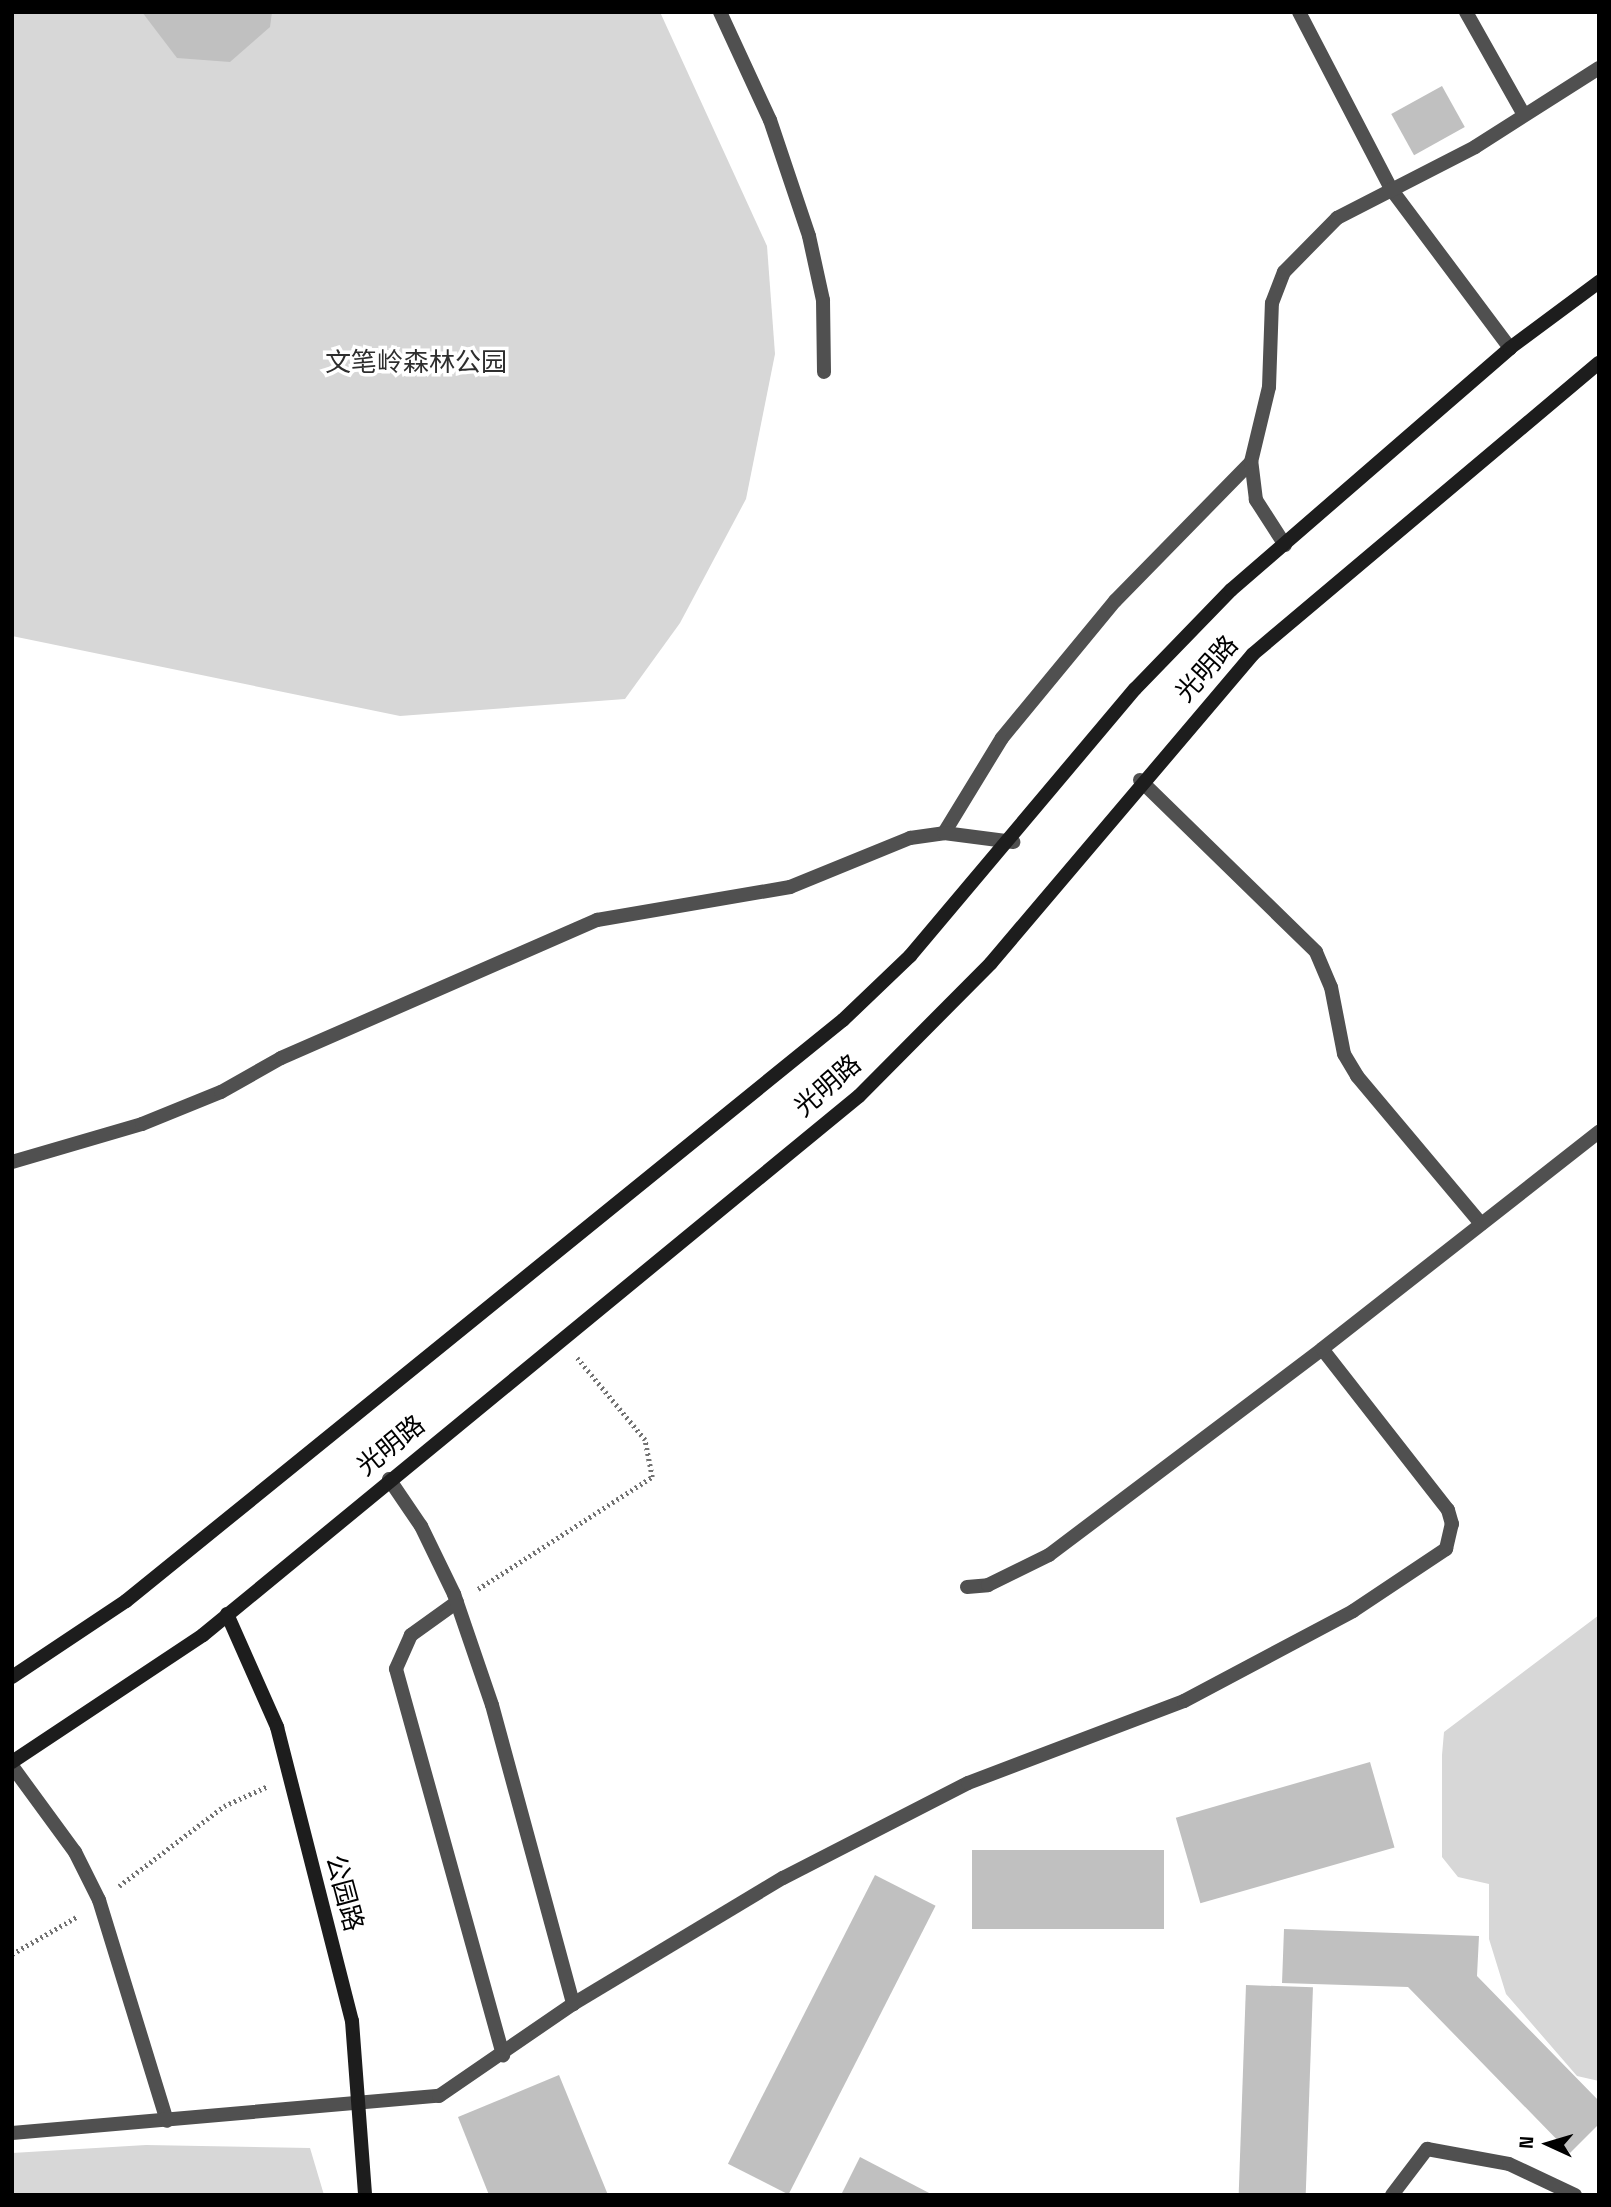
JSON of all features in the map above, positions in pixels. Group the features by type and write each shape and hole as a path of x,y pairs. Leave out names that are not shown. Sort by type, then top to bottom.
{"main road":[{"name":"光明路","path":"12,1677 126,1601 700,1141 901,965 1013,842 1135,689 1284,545 1510,348 1599,282"},
{"name":"光明路","path":"12,1764 122,1694 227,1614 859,1096 991,963 1140,780 1253,654 1599,363"},
{"name":"公园路","path":"227,1614 260,1684 290,1779 352,2021 363,2104 365,2195"}],"street":[{"path":"720,12 770,120 808,236 823,300 824,372"},
{"path":"1299,12 1391,189 1510,348"},
{"path":"1466,12 1524,115"},
{"path":"1284,545 1255,500 1251,462 1269,387 1272,303 1284,272 1337,218 1524,115 1599,68"},
{"path":"944,833 1010,728 1115,601 1251,462"},
{"path":"1140,780 1315,952 1331,987 1344,1054 1357,1076 1481,1224"},
{"path":"12,1162 142,1124 221,1092 552,935 597,920 790,887 910,838 944,833 1013,842"},
{"path":"967,1587 988,1585 1049,1555 1322,1349 1599,1132"},
{"path":"12,2133 439,2096 503,2055 573,2004 783,1878 968,1783 1184,1701 1353,1611 1446,1549 1448,1510 1322,1349"},
{"path":"389,1479 431,1544 457,1602 573,2004"},
{"path":"457,1602 411,1634 396,1669 503,2055"},
{"path":"12,1764 75,1852 99,1900 167,2120"},
{"path":"1392,2195 1427,2149 1509,2164 1575,2195"}],"path":[{"path":"457,1602 652,1477 645,1440 561,1339"},
{"path":"12,1954 99,1900 224,1806 290,1779"}],"green space":[{"name":"文笔岭森林公园","path":"12,12 660,12 767,246 775,354 746,499 680,623 625,699 400,716 12,636"},
{"path":"1599,1615 1599,2081 1577,2076 1506,1994 1489,1939 1489,1884 1458,1877 1442,1857 1442,1755 1444,1732"},
{"path":"146,2145 310,2148 324,2195 12,2195 12,2153"}],"building":[{"path":"142,12 272,12 270,27 230,62 177,58"},
{"path":"1442,86 1465,127 1414,155 1391,114"},
{"path":"1370,1762 1395,1848 1200,1903 1176,1818"},
{"path":"972,1850 1164,1850 1164,1929 972,1929"},
{"path":"875,1875 936,1906 788,2195 728,2164"},
{"path":"1284,1929 1479,1936 1477,1976 1599,2101 1599,2124 1570,2153 1408,1987 1282,1983"},
{"path":"1246,1985 1313,1987 1306,2195 1239,2195"},
{"path":"559,2075 608,2195 489,2195 458,2117"},
{"path":"860,2157 933,2195 841,2195"}]}
